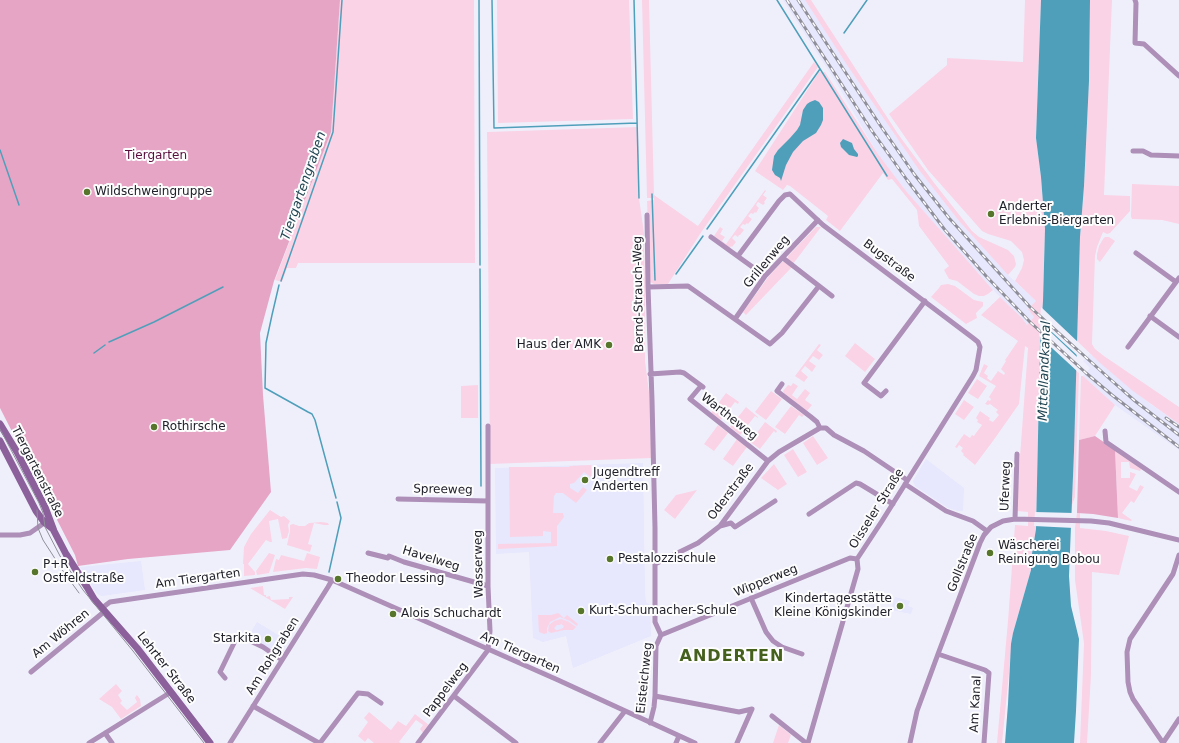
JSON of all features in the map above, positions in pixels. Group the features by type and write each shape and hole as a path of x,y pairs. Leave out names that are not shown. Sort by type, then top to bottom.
{"main road":[{"name":"Tiergartenstraße","path":"0,424 17,452 47,521"},
{"name":"Tiergartenstraße","path":"0,441 34,507 54,530 71,562 94,599 104,610"},
{"name":"Lehrter Straße","path":"104,610 137,648 210,743"}],"street":[{"path":"1135,0 1135,43 1144,44 1179,76"},
{"path":"1133,151 1179,156"},
{"name":"Bugstraße","path":"738,256 779,201 785,194 790,194 818,220 925,300 980,345"},
{"name":"Bernd-Strauch-Weg","path":"647,215 650,374"},
{"name":"Grillenweg","path":"735,319 765,276 818,220"},
{"path":"711,237 765,276"},
{"path":"1128,347 1178,280 1136,253"},
{"path":"783,258 832,296"},
{"path":"648,287 688,286 770,344 782,333 819,286"},
{"path":"886,391 881,396 864,383 925,300"},
{"path":"1150,316 1179,337"},
{"name":"Oisseler Straße","path":"807,743 858,569 857,558 893,504 973,376 979,359 980,345"},
{"name":"Wartheweg","path":"650,374 684,373 702,387 690,399 768,461"},
{"name":"Eisteichweg","path":"650,374 652,407 655,622 660,635 656,646 655,696 654,708 650,723"},
{"path":"782,384 777,391 812,417 820,428 826,428 834,435 864,451 946,511 973,521 987,531"},
{"path":"488,426 488,501"},
{"name":"Oderstraße","path":"655,564 698,543 720,526 768,461 779,452 820,428"},
{"path":"1105,431 1106,442 1179,492"},
{"name":"Uferweg","path":"1015,519 1017,454"},
{"path":"809,514 856,483 893,504"},
{"name":"Spreeweg","path":"398,499 488,501"},
{"name":"Wasserweg","path":"488,501 488,586 490,631 488,650"},
{"path":"720,526 732,523 735,526 775,501"},
{"name":"Gollstraße","path":"910,743 917,711 980,543 987,531 999,522 1015,519 1080,521 1109,523 1179,540"},
{"path":"0,535 20,535 30,533 47,521"},
{"name":"Havelweg","path":"368,553 388,558 389,556 404,562 488,586"},
{"path":"1179,555 1173,574 1132,637 1128,644 1127,652 1128,682 1130,692 1133,699 1163,743 1179,719"},
{"name":"Wipperweg","path":"660,635 850,558 857,558"},
{"name":"Am Tiergarten","path":"104,610 110,602 303,574 314,575 332,580 695,743"},
{"name":"Am Rohgraben","path":"230,743 332,580"},
{"path":"751,598 766,632 773,641 782,647 802,654"},
{"name":"Am Wöhren","path":"30,672 104,610"},
{"path":"225,678 220,672 236,639 242,637 262,647 282,660"},
{"name":"Pappelweg","path":"418,743 488,650"},
{"name":"Am Kanal","path":"938,654 988,672 984,743"},
{"path":"90,743 171,692"},
{"path":"253,706 319,743 358,693 368,694 381,703"},
{"path":"454,696 516,743"},
{"path":"655,696 739,712 752,709 737,743"},
{"path":"600,743 625,711"},
{"path":"772,716 807,743"},
{"path":"105,733 112,743"},
{"path":"676,743 679,736"}],"shaded area":[{"path":"340,0 474,0 475,263 298,263 296,268 287,268 282,282 275,280 331,132"},
{"path":"497,0 629,0 633,119 498,123"},
{"path":"642,0 649,0 654,195 698,226 814,62 818,67 702,231 668,284 654,284 650,282 647,201 654,200 654,198 647,198"},
{"path":"783,0 805,0 849,68 919,170 959,221 1008,275 1036,301 1028,309 1034,317 1027,325 1022,318 996,293 906,191 878,154 834,79"},
{"path":"805,0 811,0 898,134 972,231 979,237 1008,250 1014,256 1016,264 1008,275 959,221 919,170 849,68"},
{"path":"1025,0 1041,0 1036,138 1045,229 1040,344 1036,529 1031,560 1031,570 1013,633 1002,743 997,743 1015,525 1028,526 1028,512 1016,511 1028,348 1025,346 1019,404 993,441 975,465 963,455 964,454 961,451 963,448 959,445 957,448 955,447 964,434 970,438 972,435 974,436 982,425 977,422 978,420 976,418 980,411 993,422 999,415 996,412 998,410 990,404 985,404 988,400 990,401 991,399 989,397 996,386 979,376 984,364 988,366 984,373 991,381 998,371 1004,375 1005,373 1001,369 1006,361 1005,360 1018,341 981,315 1000,297 1022,318 1027,325 1034,317 1028,309 1036,301 1015,281 1022,268 1024,260 1022,252 1011,241 982,231 928,170 889,114 947,65 947,58 1023,62"},
{"path":"1090,0 1112,0 1104,195 1130,196 1130,211 1110,233 1107,234 1103,232 1097,247 1095,256 1092,344 1095,349 1104,356 1179,407 1179,424 1133,391 1077,341 1080,237 1089,81"},
{"path":"819,72 825,72 878,154 906,191 993,290 988,294 979,296 957,281 949,279 944,270 949,266 919,226 917,210 892,179 888,180 883,173 840,231 826,220 828,216 790,186 787,185 783,190 755,171"},
{"path":"638,127 639,198 644,233 645,361 650,400 652,458 490,464 487,132"},
{"path":"1132,184 1179,186 1179,224 1162,220 1132,219"},
{"path":"765,190 766,191 763,195 767,198 764,202 765,203 763,205 758,202 756,205 759,208 756,213 751,213 748,216 752,219 748,224 743,224 740,227 744,230 738,237 735,235 732,238 736,242 732,247 731,246 730,248 714,236 720,227 723,229 720,234 725,237 722,241 726,244"},
{"path":"816,227 821,227 793,264 788,260 788,256"},
{"path":"1105,237 1109,237 1115,241 1100,262 1097,259 1097,254 1099,246"},
{"path":"782,262 786,262 792,267 746,315 743,312 769,276"},
{"path":"948,284 955,286 974,300 983,302 983,306 976,313 977,318 966,324 931,297 941,285"},
{"path":"855,343 875,359 865,372 845,356"},
{"path":"819,344 821,345 817,350 823,355 819,360 813,356 809,361 816,366 812,372 805,366 801,371 808,377 804,382 795,376"},
{"path":"1090,354 1149,403 1179,424 1179,450 1115,405 1083,376 1090,368 1083,361"},
{"path":"1076,370 1079,373 1075,497 1072,505"},
{"path":"1081,376 1083,376 1115,405 1095,436 1079,440"},
{"path":"977,379 987,386 978,399 968,393"},
{"path":"793,383 798,386 792,395 797,399 805,389 810,393 805,400 812,405 807,411 783,391 788,385 791,386"},
{"path":"478,385 478,418 461,418 461,386"},
{"path":"771,391 782,399 766,420 755,412"},
{"path":"726,393 739,402 738,404 735,402 721,420 711,413"},
{"path":"964,400 974,407 964,420 955,414"},
{"path":"791,406 804,415 802,417 799,415 785,434 775,427"},
{"path":"746,407 758,418 755,416 740,435 730,427"},
{"path":"765,422 777,431 776,433 774,431 760,449 750,442"},
{"path":"718,425 728,433 714,451 704,444"},
{"path":"813,436 828,458 817,465 803,443"},
{"path":"737,439 747,447 733,466 723,459"},
{"path":"793,449 807,472 798,477 784,455"},
{"path":"1115,450 1142,468 1140,471 1130,468 1129,462 1121,462 1121,478 1130,478 1130,472 1136,474 1129,487 1137,491 1140,485 1144,487 1134,503 1131,501 1122,513 1132,520 1131,521 1118,518"},
{"path":"926,459 964,488 963,511 948,508 915,486 913,481"},
{"path":"643,463 645,593 646,602 650,605 651,636 573,668 566,636 543,642 533,638 529,552 496,554 495,468"},
{"path":"774,464 787,484 778,490 761,478"},
{"path":"591,465 591,477 584,472 574,483 570,484 570,488 578,493 583,487 587,490 576,503 563,493 556,493 554,496 553,513 563,513 564,517 557,526 557,546 498,549 498,544 551,543 551,532 543,531 543,536 510,537 509,467 569,467"},
{"path":"697,490 675,519 664,510 676,495"},
{"path":"270,510 281,517 284,516 290,521 288,525 289,531 287,538 282,539 278,519 269,521 272,542 266,540 248,564 255,572 255,575 244,576 244,547 251,534"},
{"path":"1077,513 1080,513 1080,528 1106,531 1129,536 1119,575 1092,572 1091,675 1087,743 1080,743 1084,643 1075,580 1075,528"},
{"path":"321,522 328,523 329,525 314,523 308,544 312,545 310,552 287,545 290,525 305,526 309,523"},
{"path":"269,553 275,555 269,573 257,575 256,571"},
{"path":"307,553 320,557 317,569 306,568 273,572 276,559 279,560 281,555 304,561"},
{"path":"141,561 145,590 102,596 97,594 80,567"},
{"path":"263,586 264,595 266,595 266,597 270,596 271,600 289,599 289,597 293,597 285,609 250,588"},
{"name":"Kindertagesstätte Kleine Königskinder","path":"895,597 910,601 908,606 913,608 911,614 891,610"},
{"path":"558,613 564,618 567,615 578,624 577,626 560,617 550,622 547,628 547,633 544,634 539,632 538,615 551,615"},
{"path":"561,619 564,620 569,622 576,627 573,630 564,630 551,633 548,631 549,625 554,621","holes":["564,620 561,624 564,626 563,628 556,630 554,628 557,625 560,625"]},
{"name":"Starkita","path":"257,622 288,641 279,655 248,637"},
{"path":"116,684 122,691 118,695 122,701 120,703 127,710 137,702 135,698 137,695 140,699 141,706 121,719 112,707 99,699"},
{"path":"369,712 391,730 398,721 406,726 415,714 429,725 423,733 420,729 423,725 416,720 399,742 401,743 374,743 368,738 365,742 358,736 368,722 364,718"},
{"path":"779,725 791,735 788,743 773,743"}],"green space":[{"name":"Tiergarten","path":"0,0 340,0 331,132 274,281 260,333 263,395 271,492 230,550 128,559 78,566 75,555 0,408"},
{"path":"1095,436 1115,450 1118,518 1077,513 1079,440"}],"water":[{"name":"Mittellandkanal","path":"1041,0 1090,0 1089,81 1080,237 1069,576 1071,606 1079,639 1076,711 1074,743 1005,743 1011,644 1031,570 1031,560 1036,529 1040,344 1045,229 1036,138"},
{"path":"815,100 819,102 823,108 823,120 821,125 816,133 803,141 793,152 786,165 781,181 772,170 774,156 797,130 800,125 803,110 807,104"},
{"path":"843,139 852,143 858,154 857,157 849,155 841,147 840,143"}],"pier":[{"path":"1041,307 1079,343 1079,357 1040,321"},
{"path":"1040,322 1078,358 1078,372 1039,336"},
{"path":"1035,512 1074,513 1074,528 1034,526"}],"waterway":[{"name":"Tiergartengraben","path":"281,281 333,132 342,0"},
{"path":"479,0 480,265"},
{"path":"492,0 494,128 637,123"},
{"path":"634,0 639,198"},
{"path":"777,0 887,176"},
{"path":"844,33 867,0"},
{"path":"707,229 820,69"},
{"path":"0,150 19,205"},
{"path":"652,194 655,280"},
{"path":"676,274 703,236"},
{"path":"480,269 481,486"},
{"name":"Tiergartengraben","path":"279,285 266,343 265,388 312,414 315,420 336,498"},
{"path":"109,342 154,322 223,287"},
{"path":"94,353 105,345"},
{"name":"Tiergartengraben","path":"329,572 341,518 337,502"}],"tram line":[{"path":"0,429 39,503 43,513 45,527 60,556 83,590 133,651 204,743"},
{"path":"37,510 38,528 43,540 79,593"}],"railway":[{"path":"787,0 872,131 945,230 1030,322 1112,395 1179,447"},
{"path":"798,0 880,125 914,174 949,218 1030,307 1135,401 1179,435"},
{"path":"1166,418 1179,427"}],"place":[{"name":"Wildschweingruppe","path":"87,192"},
{"name":"Anderter Erlebnis-Biergarten","path":"991,214"},
{"name":"Haus der AMK","path":"609,345"},
{"name":"Rothirsche","path":"154,427"},
{"name":"Jugendtreff Anderten","path":"585,480"},
{"name":"Wäscherei Reinigung Bobou","path":"990,553"},
{"name":"Pestalozzischule","path":"610,559"},
{"name":"P+R Ostfeldstraße","path":"35,572"},
{"name":"Theodor Lessing","path":"338,579"},
{"name":"Kindertagesstätte Kleine Königskinder","path":"900,606"},
{"name":"Kurt-Schumacher-Schule","path":"581,611"},
{"name":"Alois Schuchardt","path":"393,614"},
{"name":"Starkita","path":"268,639"}],"district":[{"name":"ANDERTEN","path":"732,657"}]}
